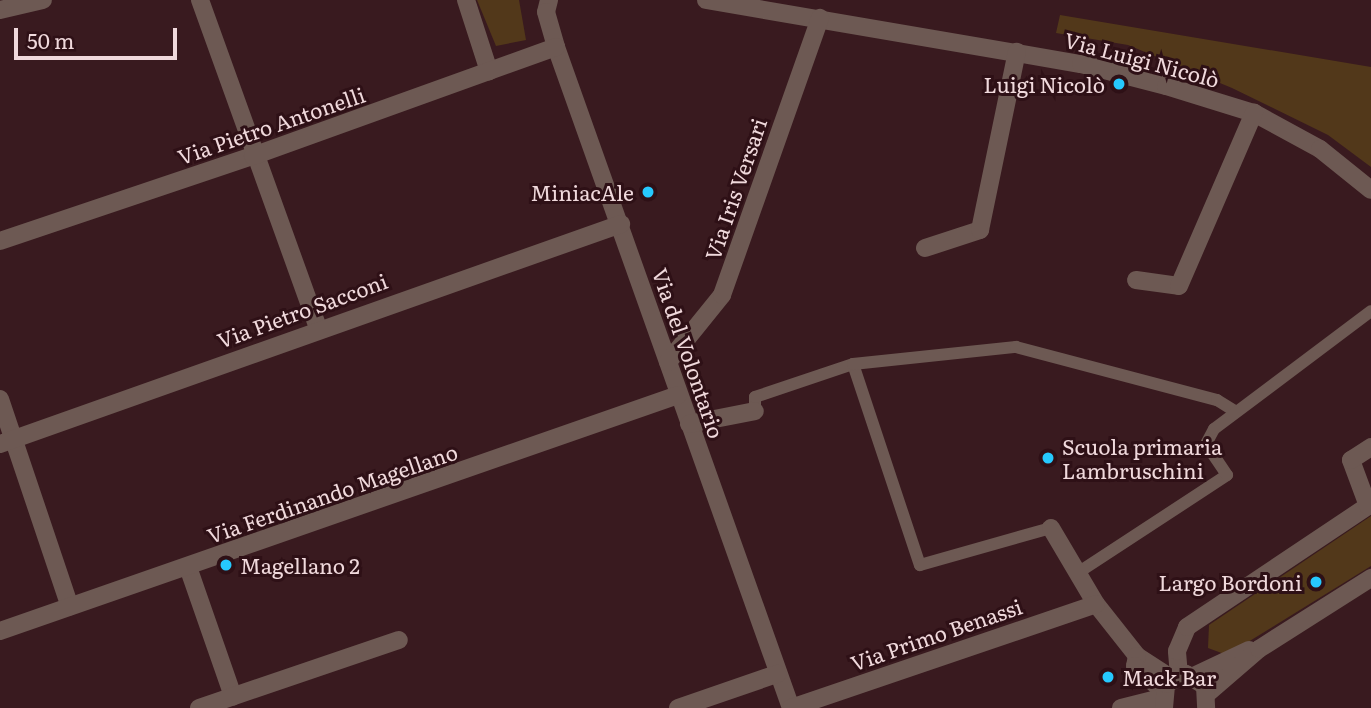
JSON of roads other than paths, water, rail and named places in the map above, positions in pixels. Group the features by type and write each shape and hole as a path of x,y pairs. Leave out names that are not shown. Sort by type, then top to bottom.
{"street":[{"path":"0,10 43,0"},
{"path":"200,0 253,156 317,328"},
{"path":"466,0 489,72"},
{"name":"Via Luigi Nicolò","path":"706,0 1081,64 1254,113 1320,149 1371,190"},
{"name":"Via del Volontario","path":"547,6 556,47 791,708"},
{"name":"Via Iris Versari","path":"668,362 722,295 820,18"},
{"name":"Via Pietro Antonelli","path":"0,241 253,156 556,47"},
{"path":"925,248 980,230 1017,52"},
{"path":"1136,280 1180,286 1254,113"},
{"name":"Via Pietro Sacconi","path":"7,441 317,328 621,224"},
{"name":"Via Ferdinando Magellano","path":"0,631 678,395"},
{"path":"0,399 7,441 70,607"},
{"path":"689,424 755,411"},
{"path":"1172,687 1177,651 1187,627 1368,506 1351,460 1371,447"},
{"path":"1051,528 1096,604 1138,656 1172,687 1207,701 1259,649"},
{"path":"188,567 233,696"},
{"path":"1121,708 1259,649 1371,578"},
{"name":"Via Primo Benassi","path":"791,708 1096,604"},
{"path":"199,708 398,640"},
{"path":"678,708 777,674"}],"lane":[{"path":"1079,572 1227,475 1206,444 1214,429 1371,311"},
{"path":"755,411 755,397 853,364 1016,347 1217,400 1236,412"},
{"path":"853,364 920,565 1051,528"}],"place":[{"name":"Luigi Nicolò","path":"1119,84"},
{"name":"MiniacAle","path":"648,192"},
{"name":"Scuola primaria Lambruschini","path":"1048,458"},
{"name":"Magellano 2","path":"226,565"},
{"name":"Largo Bordoni","path":"1316,582"},
{"name":"Mack Bar","path":"1108,677"}]}
